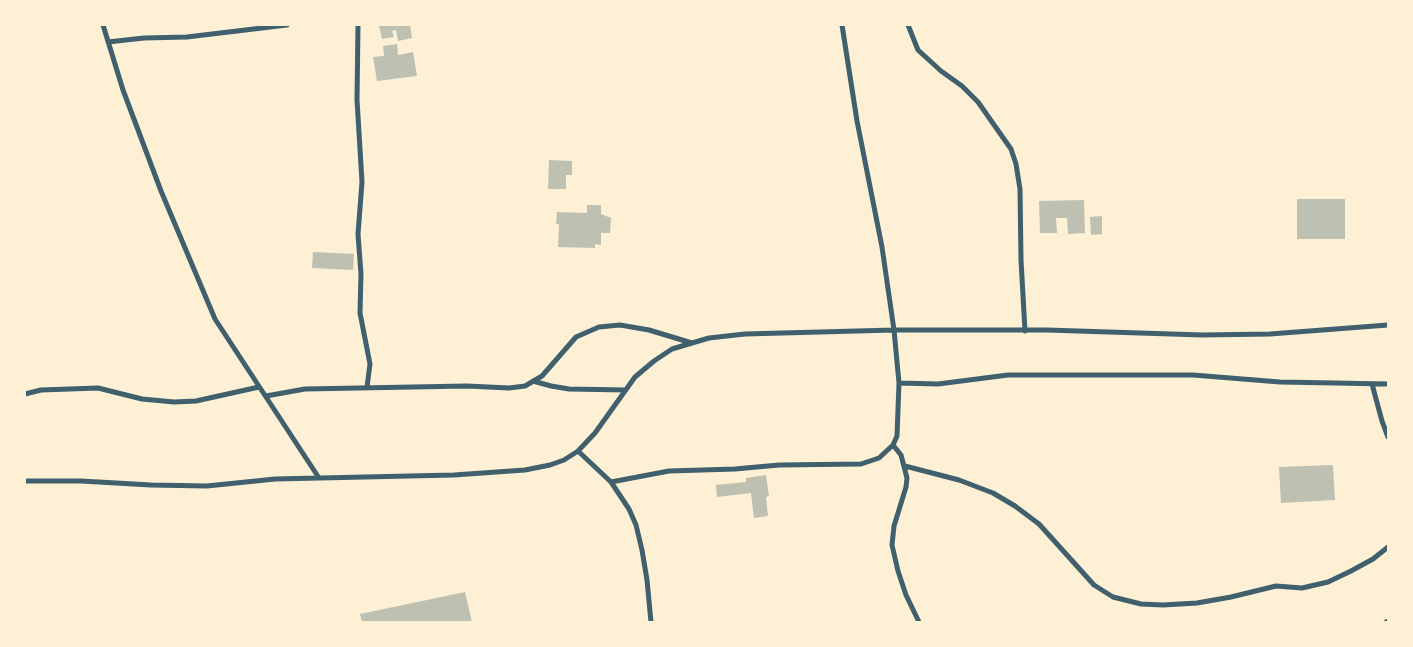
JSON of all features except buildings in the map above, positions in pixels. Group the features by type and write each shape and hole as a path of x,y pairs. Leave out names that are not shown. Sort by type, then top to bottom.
{"street":[{"path":"103,25 123,90 161,191 215,319 319,478"},
{"path":"108,42 144,38 187,37 287,25"},
{"path":"358,25 357,100 362,182 358,234 361,274 360,313 370,364 367,388"},
{"path":"611,482 669,471 734,469 779,465 861,464 879,458 893,445 897,436 899,383 894,330 882,247 857,121 842,25"},
{"path":"908,25 918,50 941,71 962,86 978,102 1011,149 1016,164 1020,189 1025,331"},
{"path":"266,396 305,389 467,386 509,388 525,386 542,376 576,337 599,328 620,325 648,330 692,343"},
{"path":"25,481 81,481 207,486 275,479 454,475 525,470 550,465 564,460 578,451 595,433 635,377 672,350 709,338 745,334 894,330 1202,335 1270,334 1388,325"},
{"path":"899,383 938,384 1008,374 1069,374 1193,375 1280,382 1388,384"},
{"path":"533,381 569,389 626,390"},
{"path":"1372,384 1388,437"},
{"path":"25,394 41,390 98,388 142,399 174,402 196,401 259,387"},
{"path":"893,445 902,455 907,478 894,526 892,545 906,595 919,622"},
{"path":"578,451 611,482 629,509 636,525 647,580 651,622"},
{"path":"905,466 959,480 993,493 1015,506 1039,524 1094,585 1113,597 1141,604 1162,606 1197,603 1276,586 1302,588 1328,582 1373,559 1388,547"}]}
